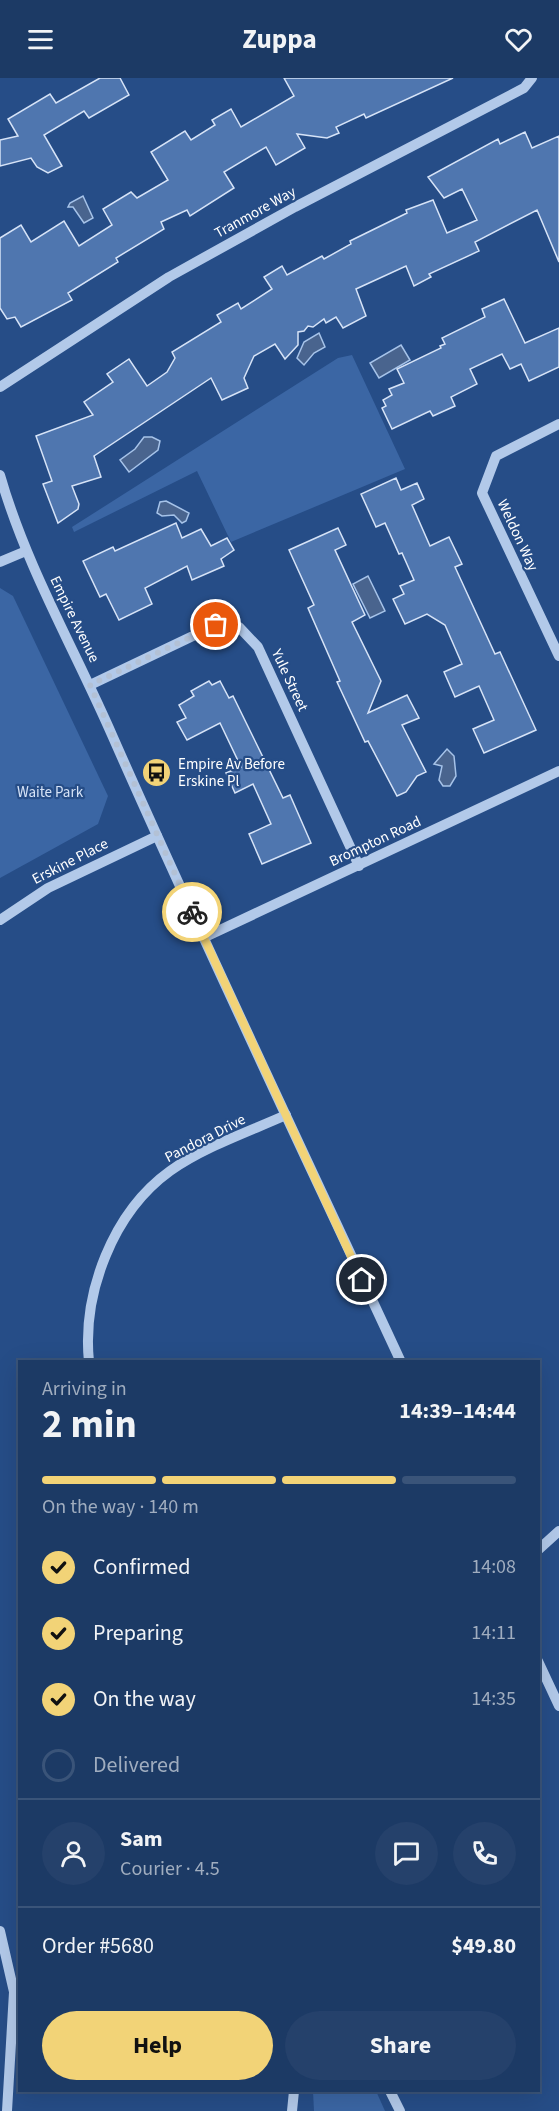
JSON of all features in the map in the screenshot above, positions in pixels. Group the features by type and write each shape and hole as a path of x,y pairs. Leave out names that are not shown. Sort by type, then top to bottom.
{"street":[{"name":"Tranmore Way","path":"0,387 169,277 295,207 524,88 532,78"},
{"name":"Weldon Way","path":"559,424 496,456 482,493 559,656"},
{"name":"Empire Avenue","path":"0,475 26,551 90,685 203,938 399,1360"},
{"path":"0,562 26,551"},
{"name":"Yule Street","path":"90,685 216,625 239,627 258,647 359,866"},
{"name":"Brompton Road","path":"203,938 559,771"},
{"name":"Erskine Place","path":"0,920 48,888 157,836"},
{"name":"Pandora Drive","path":"90,1360 88,1328 101,1269 114,1239 137,1205 173,1170 286,1114"},
{"path":"540,1548 559,1531"},
{"path":"540,1665 559,1706"},
{"path":"0,1931 14,1992 7,2111"},
{"path":"292,2111 294,2092"},
{"path":"390,2092 400,2111"}],"green space":[{"path":"352,355 405,469 231,542 197,471 74,532 72,527 338,358"},
{"name":"Waite Park","path":"0,588 13,596 108,796 98,824 0,878"},
{"path":"313,2092 376,2092 385,2111 314,2111"}],"shaded area":[{"path":"83,196 93,218 84,223 73,207 68,207 70,203"},
{"path":"319,333 325,347 314,353 304,365 297,358 304,342"},
{"path":"401,345 410,360 379,378 370,363"},
{"path":"144,437 152,437 160,441 158,450 129,472 120,460 135,449"},
{"path":"166,501 189,513 186,521 182,523 174,515 162,516 157,513 160,502"},
{"path":"368,576 385,611 370,618 353,584"},
{"path":"447,749 454,756 456,776 450,786 443,786 439,780 442,766 434,764"}],"building":[{"path":"100,78 120,78 129,95 89,118 84,111 44,135 62,166 48,173 37,167 31,158 0,166 0,140 18,136 8,119 50,94 56,103"},
{"path":"284,78 453,78 366,118 364,114 336,127 339,133 327,138 297,134 305,148 276,165 266,147 224,172 234,188 190,216 187,210 161,222 164,229 116,258 118,262 68,293 72,300 21,327 15,317 7,319 0,308 0,238 21,225 31,242 64,221 79,246 112,225 103,209 131,192 137,198 168,180 151,152 185,131 191,140 215,125 212,120 231,109 241,127 294,96"},
{"path":"525,132 532,148 559,136 559,262 537,210 475,242 479,251 429,274 431,277 414,286 406,266 356,289 366,316 343,328 336,317 326,323 324,319 313,327 308,326 304,331 298,332 298,345 285,359 275,344 254,356 244,378 248,388 222,400 211,378 94,456 101,477 72,486 79,504 78,509 58,523 43,484 52,481 36,436 93,415 84,402 113,382 107,374 129,359 147,386 167,372 175,358 172,352 221,322 217,315 238,303 241,309 272,289 264,277 282,266 287,275 322,256 324,259 351,244 350,241 407,213 406,210 433,200 447,233 477,220 462,189 444,198 428,177 498,139 500,144"},
{"path":"504,299 525,343 559,328 559,367 529,381 521,364 510,369 502,354 470,369 477,384 451,397 455,406 433,416 430,411 392,429 382,408 386,406 383,400 392,395 389,389 404,383 397,369 441,348 440,346 445,344 442,338 485,317 482,309"},
{"path":"396,478 401,490 417,483 424,499 412,505 430,546 449,537 462,564 455,567 495,654 500,652 536,730 484,753 473,729 494,720 479,686 455,697 444,672 462,664 445,625 427,614 405,624 393,599 404,594 400,586 414,580 385,523 376,527 361,494"},
{"path":"176,523 182,538 201,529 211,546 227,538 234,550 221,559 224,566 192,580 187,566 145,588 152,604 119,620 106,594 100,597 83,561 113,547 115,551"},
{"path":"338,528 346,545 335,550 365,615 352,622 381,681 368,713 407,695 419,718 402,725 426,772 417,776 406,792 397,796 368,741 365,742 337,682 340,681 308,608 314,605 289,550"},
{"path":"209,681 212,685 220,681 229,698 233,696 283,798 290,795 311,843 262,864 249,834 271,824 253,784 235,793 226,773 241,767 220,723 187,740 177,722 186,718 179,705 194,696 191,691"}],"way so far":[{"path":"192,912 90,685 216,625"}],"place":[{"name":"Empire Av Before Erskine Pl","path":"157,773"}],"route":[{"path":"192,912 362,1280"}]}
